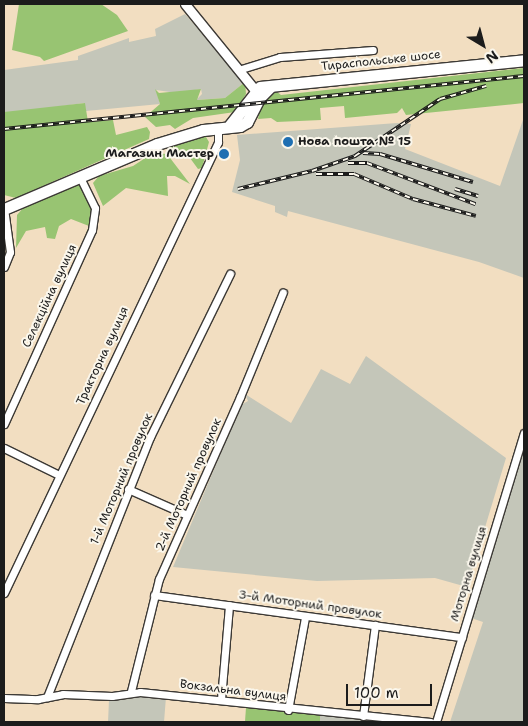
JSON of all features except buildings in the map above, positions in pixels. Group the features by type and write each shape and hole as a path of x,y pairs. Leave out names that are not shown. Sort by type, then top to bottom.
{"main road":[{"name":"Тираспольське шосе","path":"218,128 230,125 258,94 270,87 524,60"},
{"path":"4,209 157,144 218,128"}],"street":[{"path":"185,4 258,94"},
{"path":"238,70 280,57 373,50"},
{"name":"Тракторна вулиця","path":"4,593 218,142 218,128"},
{"name":"Селекційна вулиця","path":"4,424 92,230 95,208 80,177"},
{"path":"4,209 10,252 4,267"},
{"name":"1-й Моторний провулок","path":"46,698 128,489 230,274"},
{"name":"2-й Моторний провулок","path":"131,692 154,595 283,292"},
{"name":"Моторна вулиця","path":"436,722 524,433"},
{"path":"4,448 59,475"},
{"path":"128,489 187,516"},
{"name":"3-й Моторний провулок","path":"154,595 462,637"},
{"path":"221,699 229,605"},
{"path":"288,710 305,617"},
{"path":"363,716 375,625"},
{"name":"Вокзальна вулиця","path":"4,698 46,698 63,694 112,696 131,692 221,699 288,710 430,722"}],"shaded area":[{"path":"185,14 245,82 225,98 196,100 202,94 201,89 177,93 156,90 160,104 86,111 84,103 5,114 4,70 78,60 78,56 129,38 129,42 156,36 155,29"},
{"path":"524,117 524,278 479,262 288,211 287,217 275,212 275,206 232,192 240,160 237,135 397,123 411,124 405,149 500,186"},
{"path":"366,356 506,458 467,587 435,578 317,581 173,567 241,405 248,401 245,394 291,423 321,369 350,384"},
{"path":"524,436 524,722 450,722 483,622 471,618"},
{"path":"132,695 166,697 164,722 108,722 109,700 128,699"},
{"path":"320,713 406,722 320,722"}],"green space":[{"path":"19,4 101,4 117,15 128,31 44,61 40,57 12,50"},
{"path":"524,68 524,103 406,115 402,108 397,113 345,118 344,106 320,108 321,120 277,122 271,118 258,119 262,101 276,91 281,95"},
{"path":"245,82 246,94 235,112 193,118 175,129 170,125 156,127 145,117 160,104 155,89 159,93 201,89 197,100 225,98"},
{"path":"85,103 88,122 113,120 116,135 147,127 150,132 149,139 16,198 4,195 4,112"},
{"path":"206,137 209,142 202,168 198,169 190,158 172,150 171,146 193,138"},
{"path":"153,153 167,154 190,184 175,176 167,176 168,196 126,188 103,206 93,183 99,176 133,166"},
{"path":"80,184 93,207 89,234 86,233 89,226 71,219 59,226 55,239 47,238 45,227 26,231 16,248 17,215 24,207"},
{"path":"246,707 320,713 320,722 245,722"}],"railway":[{"path":"4,129 524,76"},
{"path":"238,189 312,171 355,156 440,99 486,86"},
{"path":"363,153 380,154 473,182"},
{"path":"348,163 367,163 475,204"},
{"path":"316,174 354,174 413,199 476,216"},
{"path":"455,189 478,196"}],"place":[{"name":"Нова пошта № 15","path":"288,142"},
{"name":"Магазин Мастер","path":"224,154"}]}
